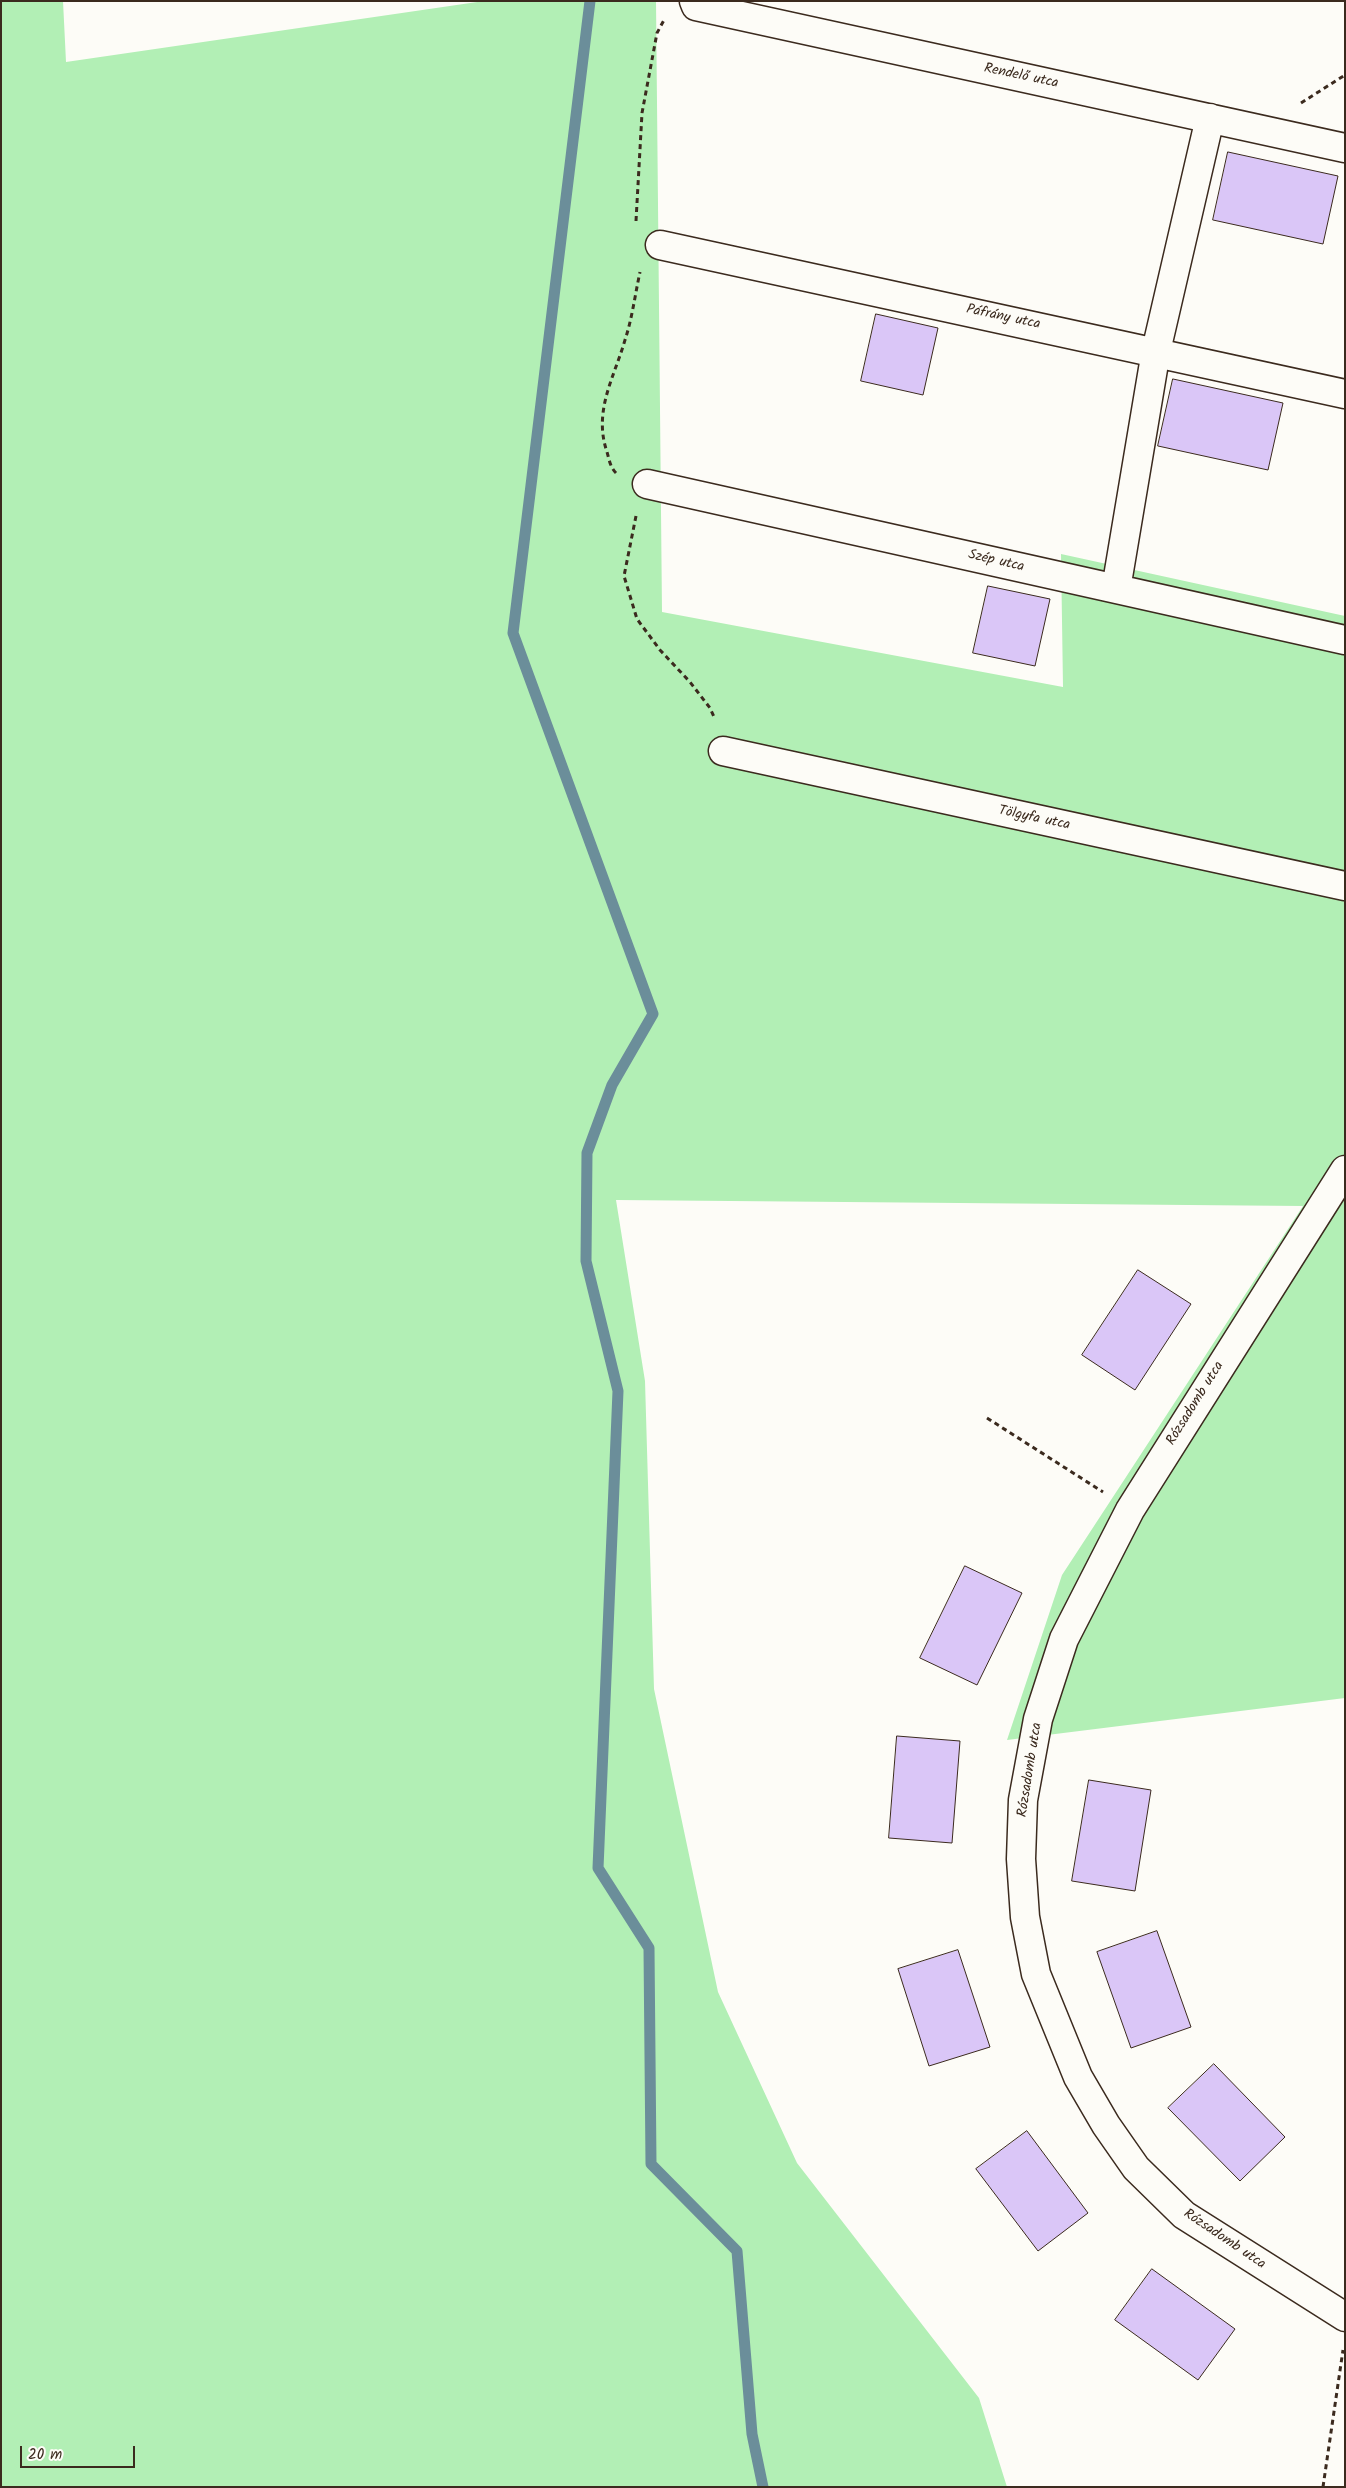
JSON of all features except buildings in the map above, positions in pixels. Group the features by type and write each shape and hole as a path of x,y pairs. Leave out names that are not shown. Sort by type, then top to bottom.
{"street":[{"name":"Rendelő utca","path":"695,4 1345,148"},
{"path":"1116,589 1156,351 1210,118"},
{"name":"Páfrány utca","path":"654,242 1345,394"},
{"name":"Szép utca","path":"647,484 1345,640"},
{"name":"Tölgyfa utca","path":"723,751 1345,886"},
{"name":"Rózsadomb utca","path":"1345,1170 1130,1510 1064,1639 1038,1719 1023,1800 1021,1859 1025,1917 1036,1974 1078,2077 1106,2125 1136,2168 1184,2214 1345,2316"}],"path":[{"path":"665,17 657,33 642,113 635,235 654,242 626,340 610,380 602,410 602,439 612,468 625,482 647,484 631,533 624,576 637,619 710,708 723,751"},
{"path":"987,1418 1130,1510"},
{"path":"1323,2487 1345,2340"}],"green space":[{"path":"1,1 63,1 66,62 484,1 656,1 662,612 1063,687 1061,554 1345,616 1345,1698 1007,1740 1062,1575 1303,1206 616,1200 645,1381 654,1689 718,1992 797,2163 979,2398 1007,2487 1,2487"}],"waterway":[{"path":"590,1 513,633 653,1014 612,1085 587,1153 586,1261 618,1391 598,1868 649,1948 651,2164 737,2251 752,2434 763,2487"}]}
